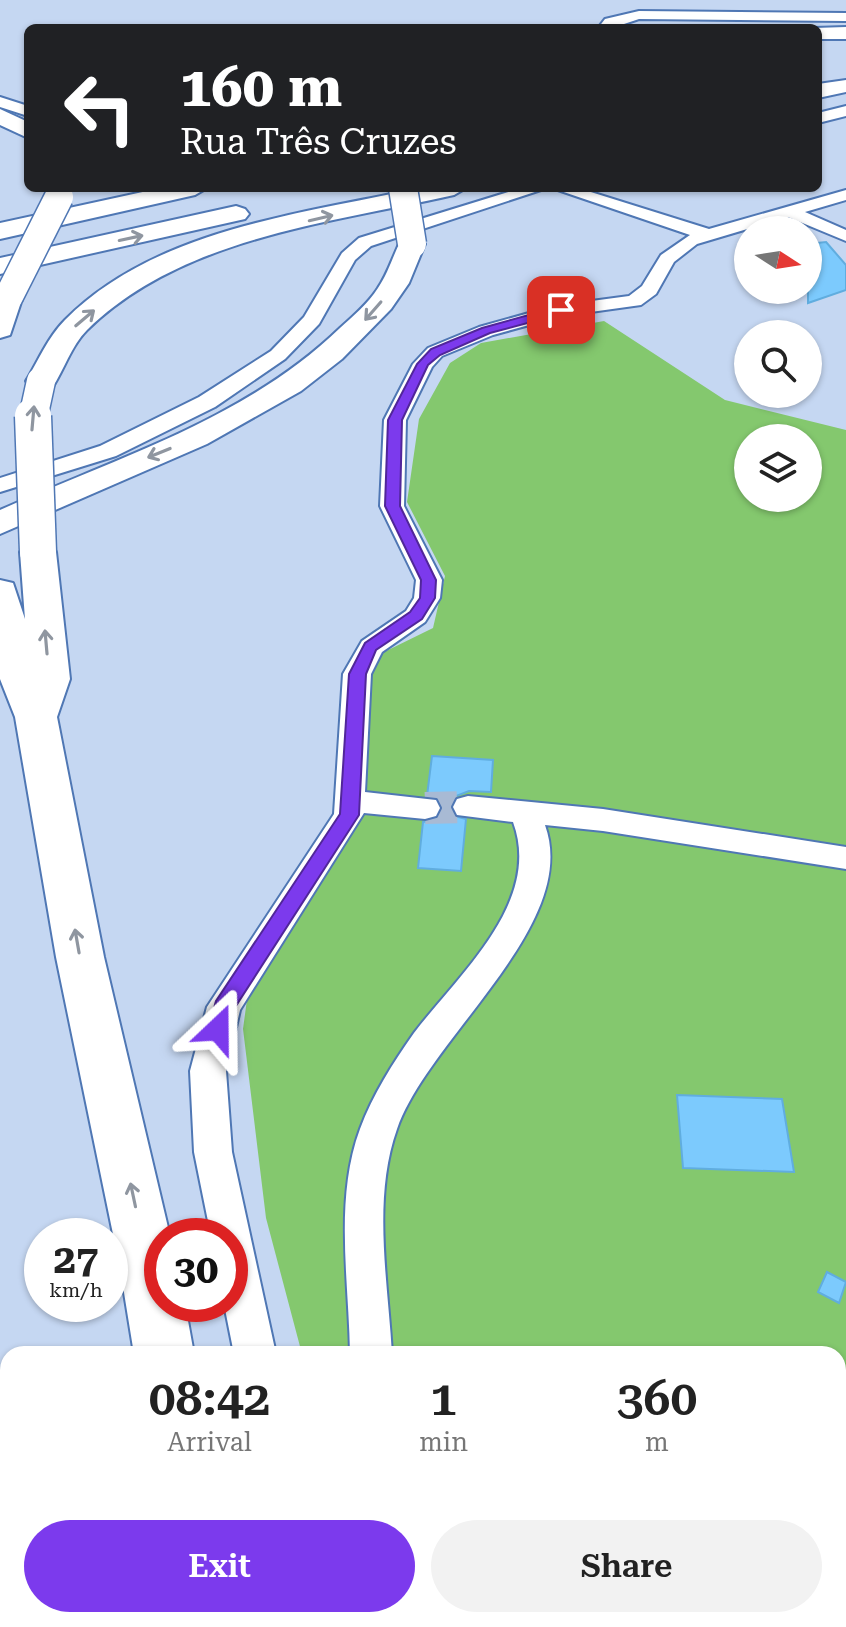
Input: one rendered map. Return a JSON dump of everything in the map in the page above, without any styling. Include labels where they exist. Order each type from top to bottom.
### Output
[{"type":"highway","points":[[822,33],[846,33]]},
{"type":"highway","points":[[822,77],[846,73]]},
{"type":"highway","points":[[822,90],[846,86]]},
{"type":"highway","points":[[0,116],[24,129]]},
{"type":"highway","points":[[0,329],[9,296],[60,192]]},
{"type":"highway","points":[[0,231],[177,192]]},
{"type":"highway","points":[[0,242],[226,192]]},
{"type":"highway","points":[[0,266],[337,192]]},
{"type":"highway","points":[[0,523],[82,484],[181,444],[278,393],[348,340],[391,291],[412,244],[404,192]]},
{"type":"highway","points":[[36,717],[50,679],[38,552],[32,423],[41,381],[75,326],[132,280],[235,239],[437,192]]},
{"type":"highway","points":[[0,591],[21,684],[36,717],[80,957],[149,1268],[163,1346]]},
{"type":"street","points":[[618,2],[639,15]]},
{"type":"street","points":[[608,24],[639,15],[846,17]]},
{"type":"street","points":[[0,102],[24,110]]},
{"type":"street","points":[[822,117],[846,111]]},
{"type":"street","points":[[0,485],[108,451],[207,402],[243,379],[278,355],[312,320],[348,257],[365,242],[526,192]]},
{"type":"street","points":[[573,192],[707,234]]},
{"type":"street","points":[[804,216],[846,195]]},
{"type":"street","points":[[253,1346],[213,1152],[208,1071],[224,1007],[349,815],[357,674],[363,657],[371,647],[416,616],[427,598],[429,580],[392,506],[395,420],[423,364],[435,352],[486,331],[561,310],[634,301],[649,290],[667,259],[707,234],[734,228]]},
{"type":"street","points":[[822,230],[846,236]]},
{"type":"street","points":[[822,241],[846,250]]},
{"type":"street","points":[[352,801],[425,808]]},
{"type":"street","points":[[468,807],[603,820],[846,858]]},
{"type":"street","points":[[371,1346],[367,1178],[377,1133],[393,1092],[507,936],[526,903],[536,869],[536,839],[524,812]]},
{"type":"green space","points":[[604,321],[725,400],[734,402],[734,408],[757,408],[822,424],[734,424],[734,512],[822,512],[822,424],[846,430],[846,1346],[300,1346],[266,1218],[243,1029],[248,992],[357,816],[366,695],[378,655],[433,628],[445,576],[407,502],[419,419],[450,363],[481,343]]},
{"type":"building","points":[[822,242],[826,242],[846,265],[846,290],[822,298]]},
{"type":"building","points":[[432,756],[493,760],[491,792],[469,791],[456,796],[450,806],[454,816],[466,819],[461,871],[418,868],[423,822],[437,819],[443,809],[439,799],[427,796]]},
{"type":"building","points":[[677,1095],[782,1099],[794,1172],[683,1168]]},
{"type":"building","points":[[827,1272],[846,1282],[839,1303],[818,1292]]},
{"type":"tunnel","points":[[425,808],[468,807]]},
{"type":"route","points":[[218,1029],[224,1007],[349,815],[357,674],[363,657],[371,647],[416,616],[427,598],[429,580],[392,506],[395,420],[423,364],[435,352],[486,331],[561,310]]}]
